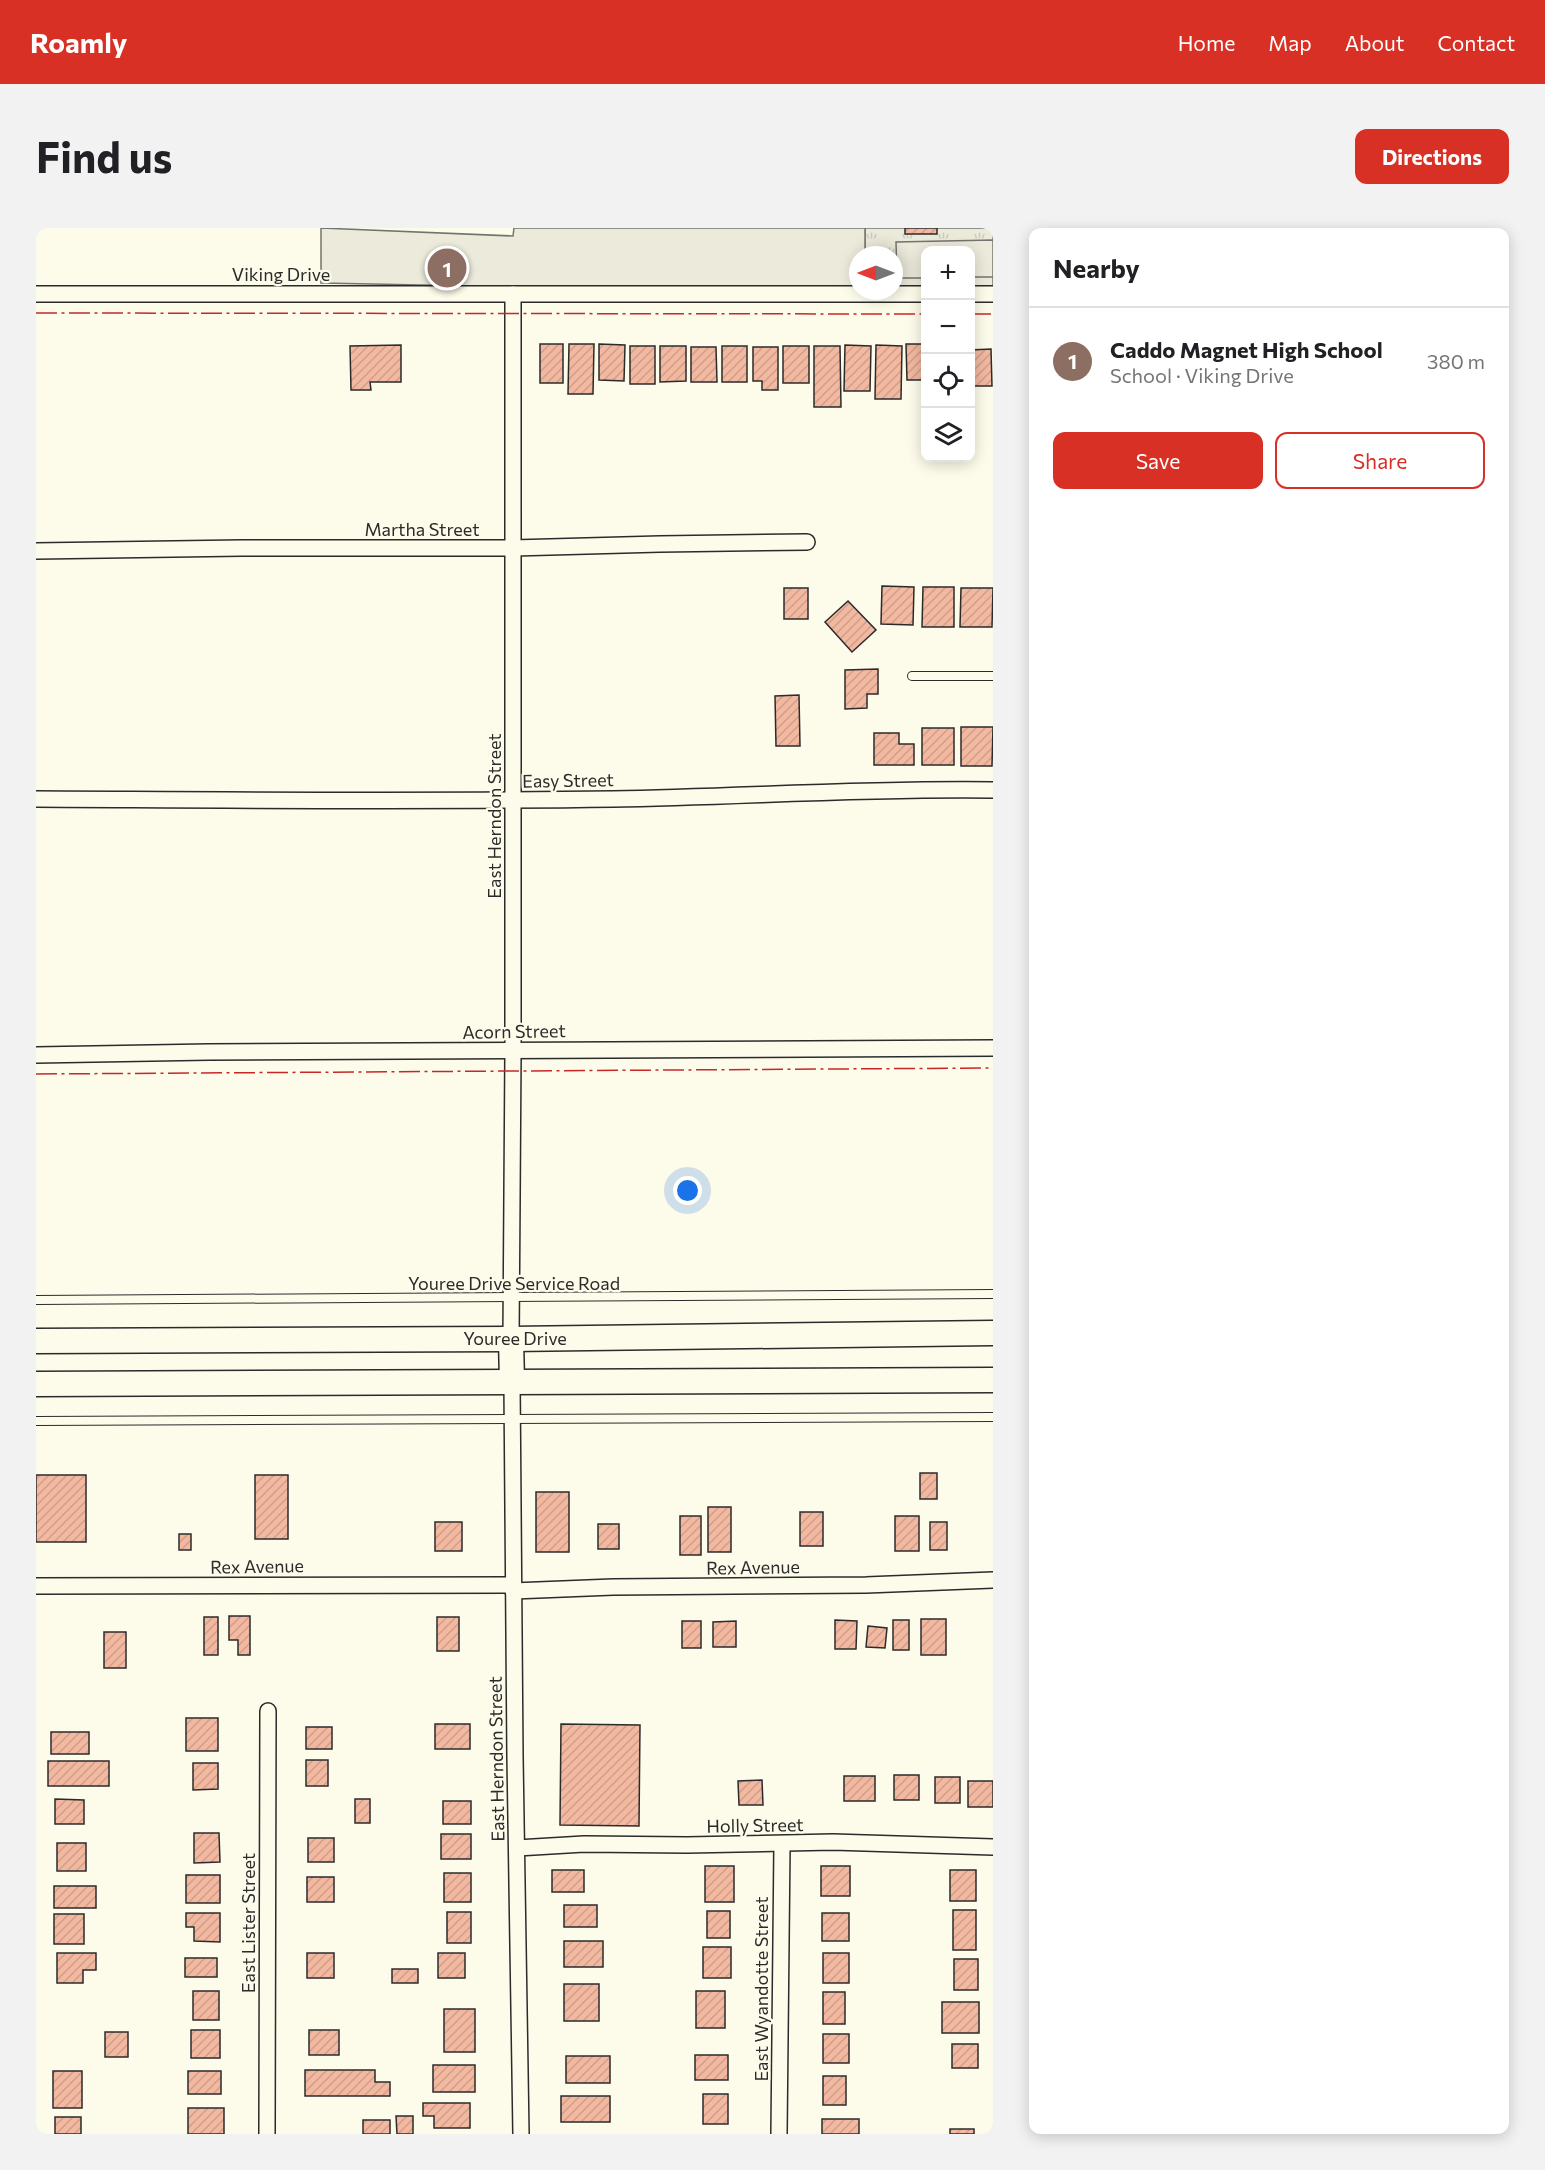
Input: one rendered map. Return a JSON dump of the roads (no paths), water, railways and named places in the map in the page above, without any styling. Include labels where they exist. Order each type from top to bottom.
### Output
[{"type":"main road","name":"Youree Drive","points":[[36,1341],[511,1339],[993,1333]]},
{"type":"main road","points":[[511,1339],[512,1383]]},
{"type":"main road","points":[[36,1384],[993,1380]]},
{"type":"street","name":"Viking Drive","points":[[36,294],[921,294]]},
{"type":"street","name":"East Herndon Street","points":[[511,1339],[513,548],[519,294]]},
{"type":"street","points":[[975,294],[993,294]]},
{"type":"street","name":"Martha Street","points":[[36,551],[513,548],[807,542]]},
{"type":"street","name":"Easy Street","points":[[36,799],[514,800],[688,798],[894,790],[993,790]]},
{"type":"street","name":"Acorn Street","points":[[36,1055],[993,1048]]},
{"type":"street","name":"East Herndon Street","points":[[512,1383],[522,2134]]},
{"type":"street","name":"Rex Avenue","points":[[36,1586],[513,1588],[866,1585],[993,1580]]},
{"type":"street","name":"East Lister Street","points":[[267,1711],[267,2134]]},
{"type":"street","name":"Holly Street","points":[[517,1848],[584,1844],[687,1845],[833,1842],[993,1847]]},
{"type":"street","name":"East Wyandotte Street","points":[[779,2134],[782,1844]]},
{"type":"lane","points":[[912,676],[993,676]]},
{"type":"lane","name":"Youree Drive Service Road","points":[[36,1300],[993,1294]]},
{"type":"lane","points":[[36,1421],[993,1417]]},
{"type":"place","name":"Caddo Magnet High School","points":[[447,268]]}]
